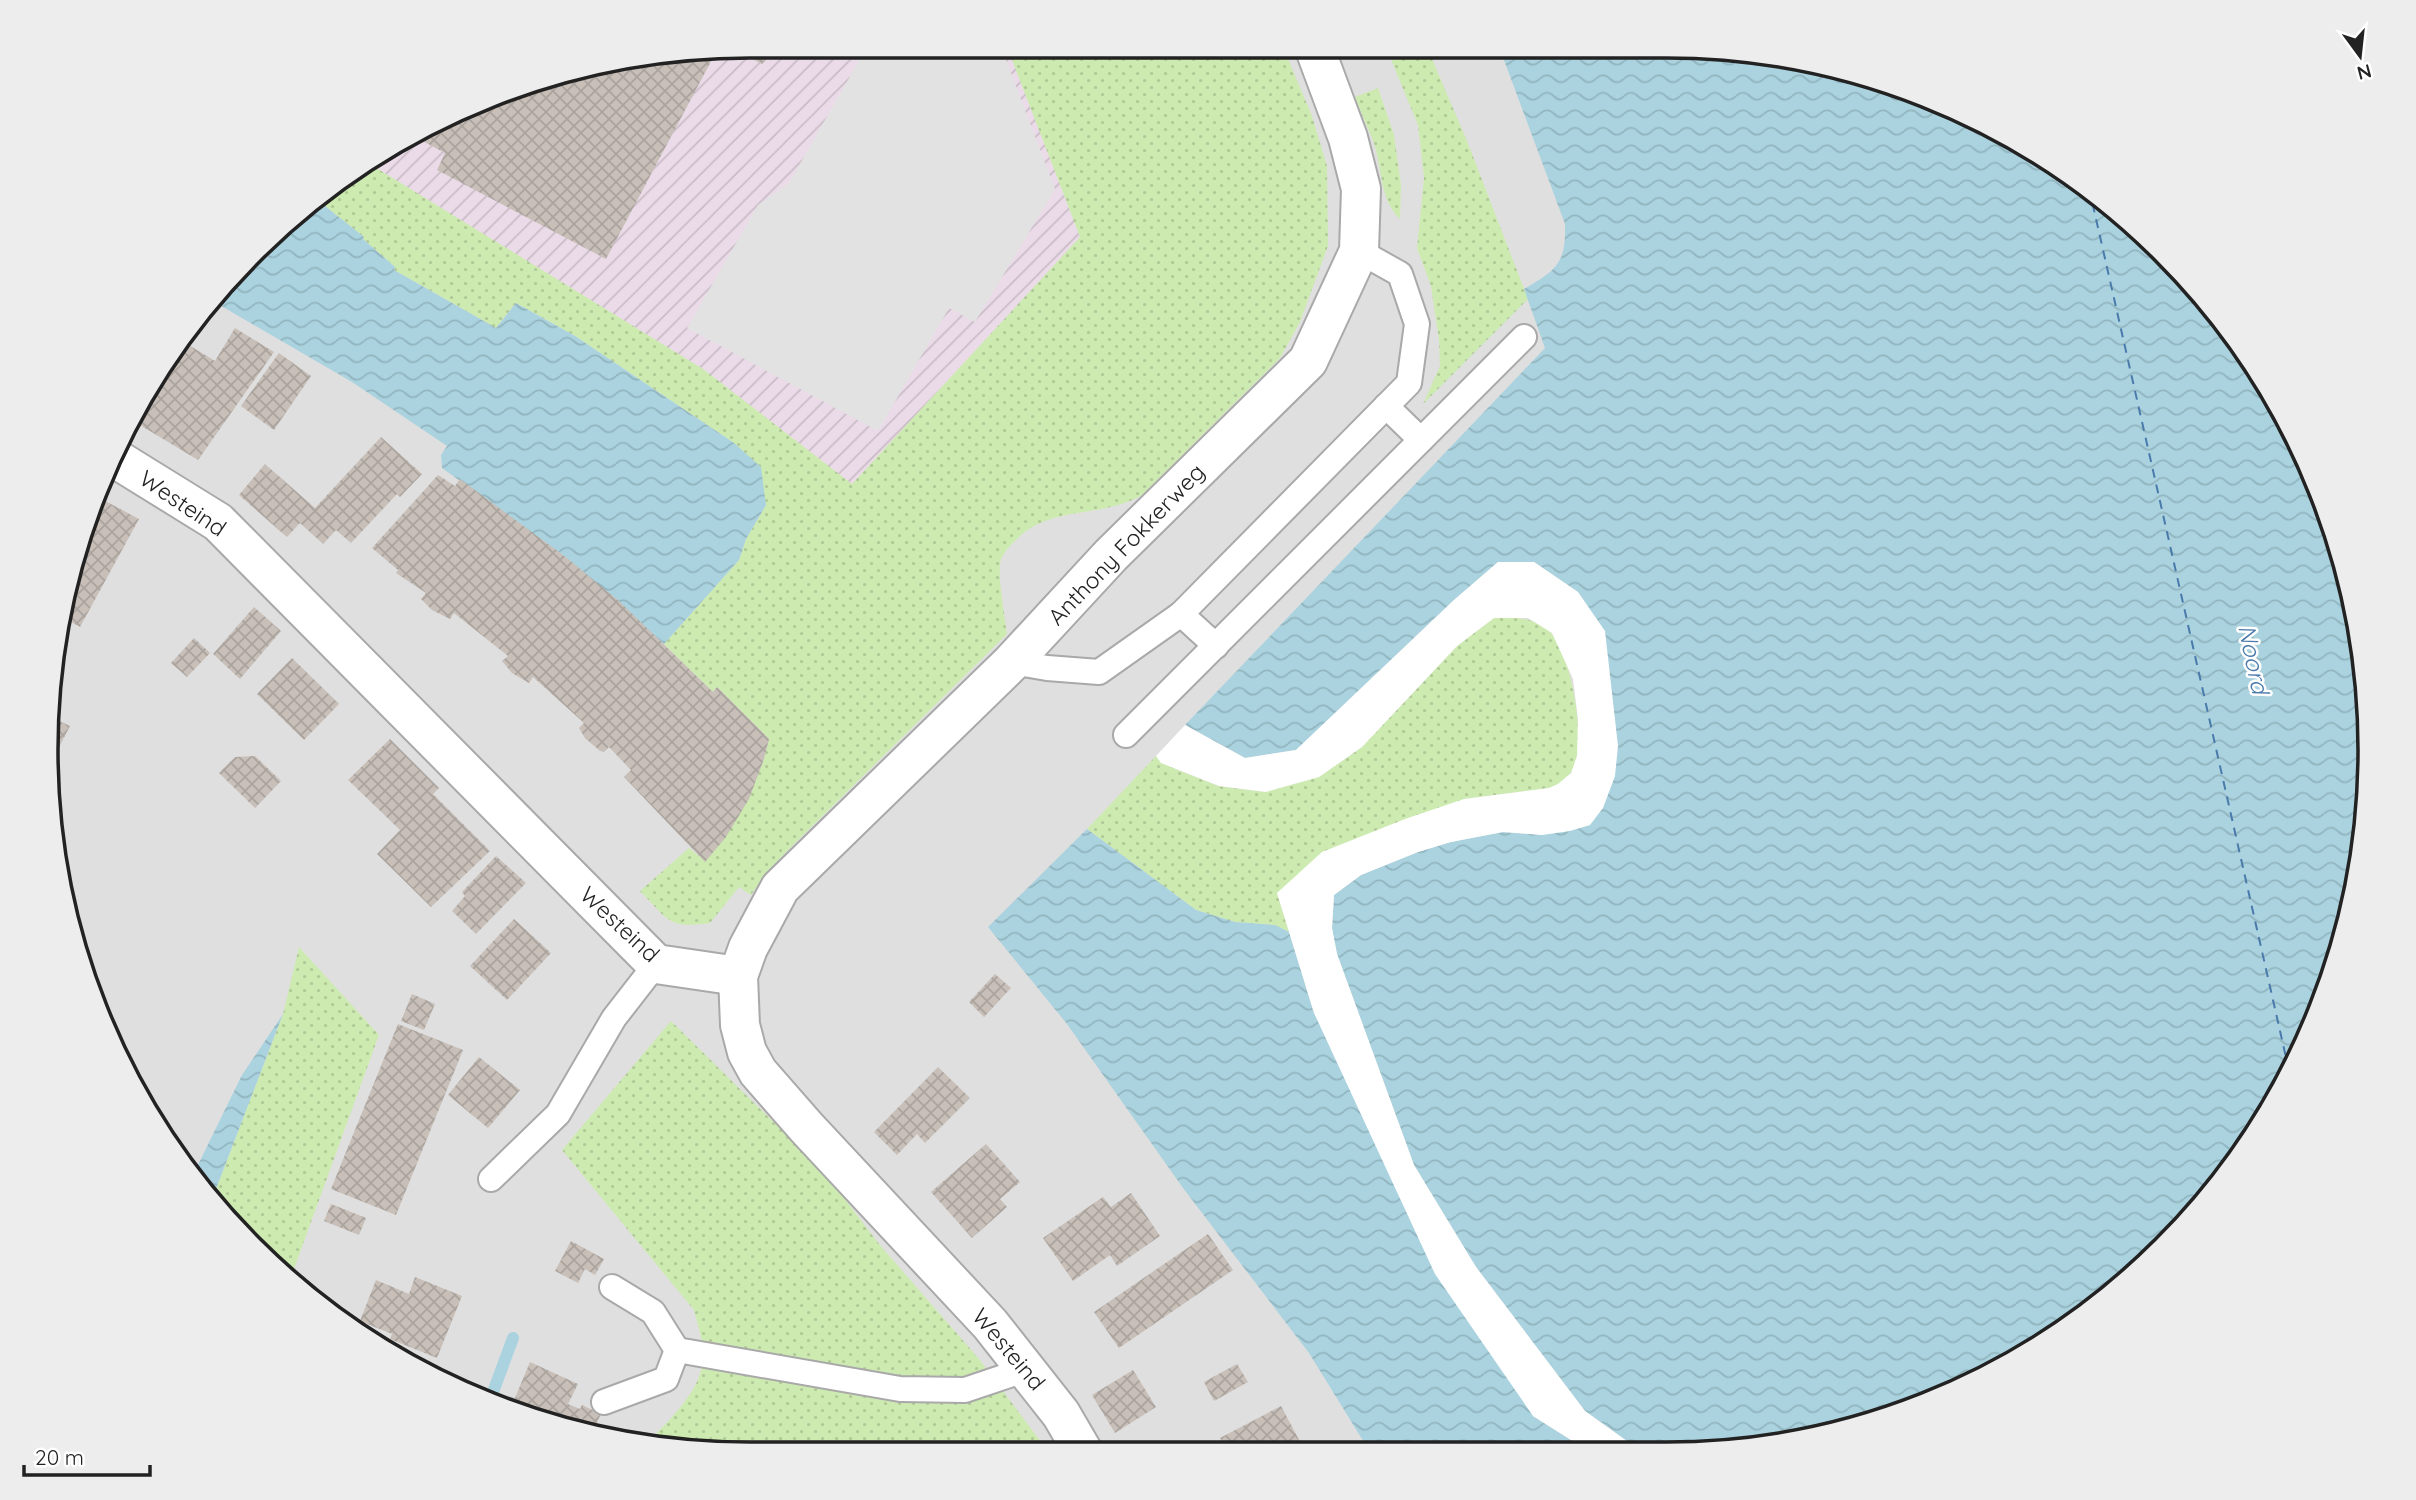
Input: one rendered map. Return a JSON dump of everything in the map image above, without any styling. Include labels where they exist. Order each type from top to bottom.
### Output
[{"type":"street","name":"Anthony Fokkerweg","points":[[738,976],[748,948],[780,888],[1012,662],[1111,555],[1308,361],[1359,251],[1361,189],[1348,138],[1319,58]]},
{"type":"street","name":"Westeind","points":[[121,462],[218,522],[656,964],[738,976],[740,1025],[747,1052],[758,1072],[990,1324],[1061,1414],[1077,1442]]},
{"type":"lane","points":[[1012,662],[1099,673],[1181,614],[1409,383],[1417,324],[1400,274],[1359,251]]},
{"type":"lane","points":[[1126,735],[1524,337]]},
{"type":"lane","points":[[1386,406],[1421,440]]},
{"type":"lane","points":[[1181,614],[1216,646]]},
{"type":"lane","points":[[491,1179],[558,1114],[614,1018],[656,964]]},
{"type":"lane","points":[[612,1287],[653,1312],[677,1350],[901,1389],[965,1390],[1027,1370]]},
{"type":"lane","points":[[604,1402],[666,1379],[677,1350]]},
{"type":"shaded area","points":[[861,58],[1005,58],[1055,189],[975,322],[949,308],[878,431],[687,328],[758,205],[789,183]]},
{"type":"shaded area","points":[[1013,58],[1080,237],[852,485],[703,369],[372,170],[404,150],[485,110],[527,94],[615,71],[705,59]]},
{"type":"shaded area","points":[[1538,58],[1643,302],[1685,1442],[750,1442],[660,1436],[571,1419],[527,1406],[444,1371],[365,1326],[329,1299],[261,1239],[201,1171],[174,1135],[129,1056],[94,973],[81,929],[71,885],[59,795],[59,705],[64,660],[71,615],[94,527],[110,485],[150,404],[174,365],[230,294],[294,230],[329,201],[365,174],[444,129],[527,94],[571,81],[615,71],[705,59]]},
{"type":"green space","points":[[1011,58],[1288,58],[1312,116],[1327,166],[1328,246],[1300,322],[1280,358],[1142,495],[1110,507],[1043,522],[1014,542],[1003,555],[1000,564],[1007,634],[786,852],[751,895],[739,887],[710,923],[685,925],[670,920],[640,891],[689,848],[705,861],[727,833],[752,789],[769,739],[717,687],[713,692],[664,644],[739,560],[746,539],[766,505],[734,443],[575,336],[516,303],[496,328],[394,270],[395,267],[362,238],[364,237],[324,205],[376,168],[703,369],[852,484],[1080,237]]},
{"type":"green space","points":[[1390,58],[1432,58],[1528,299],[1423,404],[1440,366],[1431,286],[1417,248],[1424,178],[1418,125]]},
{"type":"green space","points":[[1378,88],[1394,135],[1401,185],[1400,219],[1393,212],[1385,194],[1374,143],[1355,97]]},
{"type":"green space","points":[[1494,618],[1517,618],[1537,623],[1550,632],[1558,643],[1571,679],[1578,723],[1576,761],[1571,773],[1549,788],[1464,799],[1277,893],[1289,932],[1275,925],[1235,922],[1196,910],[1087,829],[1156,756],[1161,763],[1218,786],[1265,792],[1319,777],[1362,747],[1457,646]]},
{"type":"green space","points":[[299,947],[379,1035],[294,1270],[261,1239],[216,1189],[283,1014]]},
{"type":"green space","points":[[671,1021],[825,1173],[879,1244],[979,1359],[1041,1442],[750,1442],[705,1441],[655,1435],[690,1395],[701,1371],[703,1346],[694,1310],[562,1150]]},
{"type":"water","name":"Noord","points":[[1503,58],[1711,59],[1756,64],[1801,71],[1889,94],[1972,129],[2051,174],[2087,201],[2155,261],[2215,329],[2266,404],[2306,485],[2322,527],[2345,615],[2357,705],[2358,750],[2357,795],[2345,885],[2322,973],[2306,1015],[2266,1096],[2242,1135],[2186,1206],[2155,1239],[2122,1270],[2051,1326],[2012,1350],[1931,1390],[1889,1406],[1801,1429],[1711,1441],[1628,1442],[1585,1411],[1476,1267],[1414,1165],[1337,954],[1332,928],[1334,895],[1361,875],[1451,842],[1503,832],[1542,835],[1590,825],[1578,592],[1534,562],[1498,562],[1454,600],[1296,750],[1245,758],[1185,725],[1545,348],[1524,289],[1557,264],[1564,248],[1565,224]]},
{"type":"water","points":[[324,205],[364,237],[363,239],[395,267],[394,270],[496,328],[516,303],[575,336],[734,443],[761,467],[766,505],[746,539],[739,560],[664,644],[567,558],[442,468],[441,455],[447,446],[352,382],[220,306],[261,261]]},
{"type":"water","points":[[1087,829],[1196,910],[1235,922],[1275,925],[1289,932],[1314,1013],[1533,1416],[1574,1442],[1364,1442],[1309,1353],[1183,1188],[1067,1024],[988,927]]},
{"type":"water","points":[[283,1014],[216,1189],[197,1166],[242,1075]]},
{"type":"pier","points":[[1498,562],[1534,562],[1578,592],[1605,631],[1618,746],[1615,776],[1603,808],[1590,825],[1542,835],[1503,832],[1451,842],[1361,875],[1334,895],[1332,928],[1337,954],[1414,1165],[1476,1267],[1585,1411],[1628,1442],[1574,1442],[1533,1416],[1435,1274],[1314,1013],[1277,893],[1322,852],[1464,799],[1549,788],[1571,773],[1577,756],[1578,719],[1573,679],[1552,633],[1528,618],[1494,618],[1457,646],[1362,747],[1319,777],[1266,792],[1219,786],[1161,763],[1156,756],[1185,725],[1245,758],[1296,750],[1454,600]]},
{"type":"building","points":[[750,58],[768,58],[762,64]]},
{"type":"building","points":[[712,59],[606,259],[437,170],[445,153],[422,141],[485,110],[527,94],[615,71]]},
{"type":"building","points":[[235,328],[274,352],[198,460],[139,425],[189,345],[215,361]]},
{"type":"building","points":[[279,353],[311,376],[274,430],[241,406]]},
{"type":"building","points":[[381,437],[422,474],[400,497],[397,494],[351,543],[336,530],[323,544],[300,523],[287,537],[239,495],[265,464],[315,508]]},
{"type":"building","points":[[438,475],[455,486],[460,479],[567,558],[619,601],[713,692],[717,687],[769,739],[749,799],[726,837],[705,862],[624,777],[631,770],[609,747],[604,752],[600,751],[585,738],[579,728],[584,723],[533,677],[529,683],[512,673],[502,661],[508,656],[454,613],[450,619],[432,610],[421,599],[426,593],[396,573],[398,570],[372,548]]},
{"type":"building","points":[[104,500],[139,519],[80,627],[70,621],[71,615],[81,571]]},
{"type":"building","points":[[254,607],[281,631],[240,679],[213,654]]},
{"type":"building","points":[[194,638],[210,653],[187,677],[171,663]]},
{"type":"building","points":[[292,658],[339,704],[304,740],[257,694]]},
{"type":"building","points":[[59,721],[70,726],[58,749]]},
{"type":"building","points":[[390,739],[439,788],[433,794],[490,851],[431,907],[377,854],[400,830],[348,780]]},
{"type":"building","points":[[255,756],[281,781],[255,808],[219,773],[235,757]]},
{"type":"building","points":[[496,856],[526,883],[476,934],[452,911],[465,896],[462,892]]},
{"type":"building","points":[[514,919],[551,953],[507,1000],[470,966]]},
{"type":"building","points":[[995,974],[1011,988],[984,1017],[969,1002]]},
{"type":"building","points":[[412,994],[435,1004],[424,1030],[401,1021]]},
{"type":"building","points":[[398,1024],[463,1050],[396,1215],[331,1189]]},
{"type":"building","points":[[479,1057],[520,1090],[488,1128],[448,1095]]},
{"type":"building","points":[[938,1067],[970,1098],[925,1143],[917,1134],[897,1155],[874,1132]]},
{"type":"building","points":[[986,1144],[1020,1182],[1000,1199],[1007,1207],[972,1238],[931,1192]]},
{"type":"building","points":[[1131,1193],[1160,1236],[1117,1266],[1110,1255],[1073,1281],[1043,1238],[1103,1197],[1111,1207]]},
{"type":"building","points":[[331,1204],[366,1218],[359,1235],[324,1221]]},
{"type":"building","points":[[1208,1234],[1233,1270],[1119,1348],[1094,1312]]},
{"type":"building","points":[[571,1241],[604,1259],[595,1275],[585,1269],[578,1283],[555,1271]]},
{"type":"building","points":[[415,1277],[462,1296],[437,1358],[390,1339],[392,1334],[360,1321],[376,1280],[409,1294]]},
{"type":"building","points":[[530,1362],[578,1384],[568,1404],[580,1409],[582,1405],[601,1414],[596,1425],[508,1399],[509,1396],[515,1398]]},
{"type":"building","points":[[1237,1364],[1248,1382],[1214,1401],[1204,1382]]},
{"type":"building","points":[[1133,1370],[1156,1407],[1115,1433],[1092,1395]]},
{"type":"building","points":[[1281,1406],[1300,1442],[1222,1442],[1220,1438]]},
{"type":"waterway","points":[[493,1393],[513,1338]]},
{"type":"ferry route","points":[[2093,206],[2286,1058]]}]
